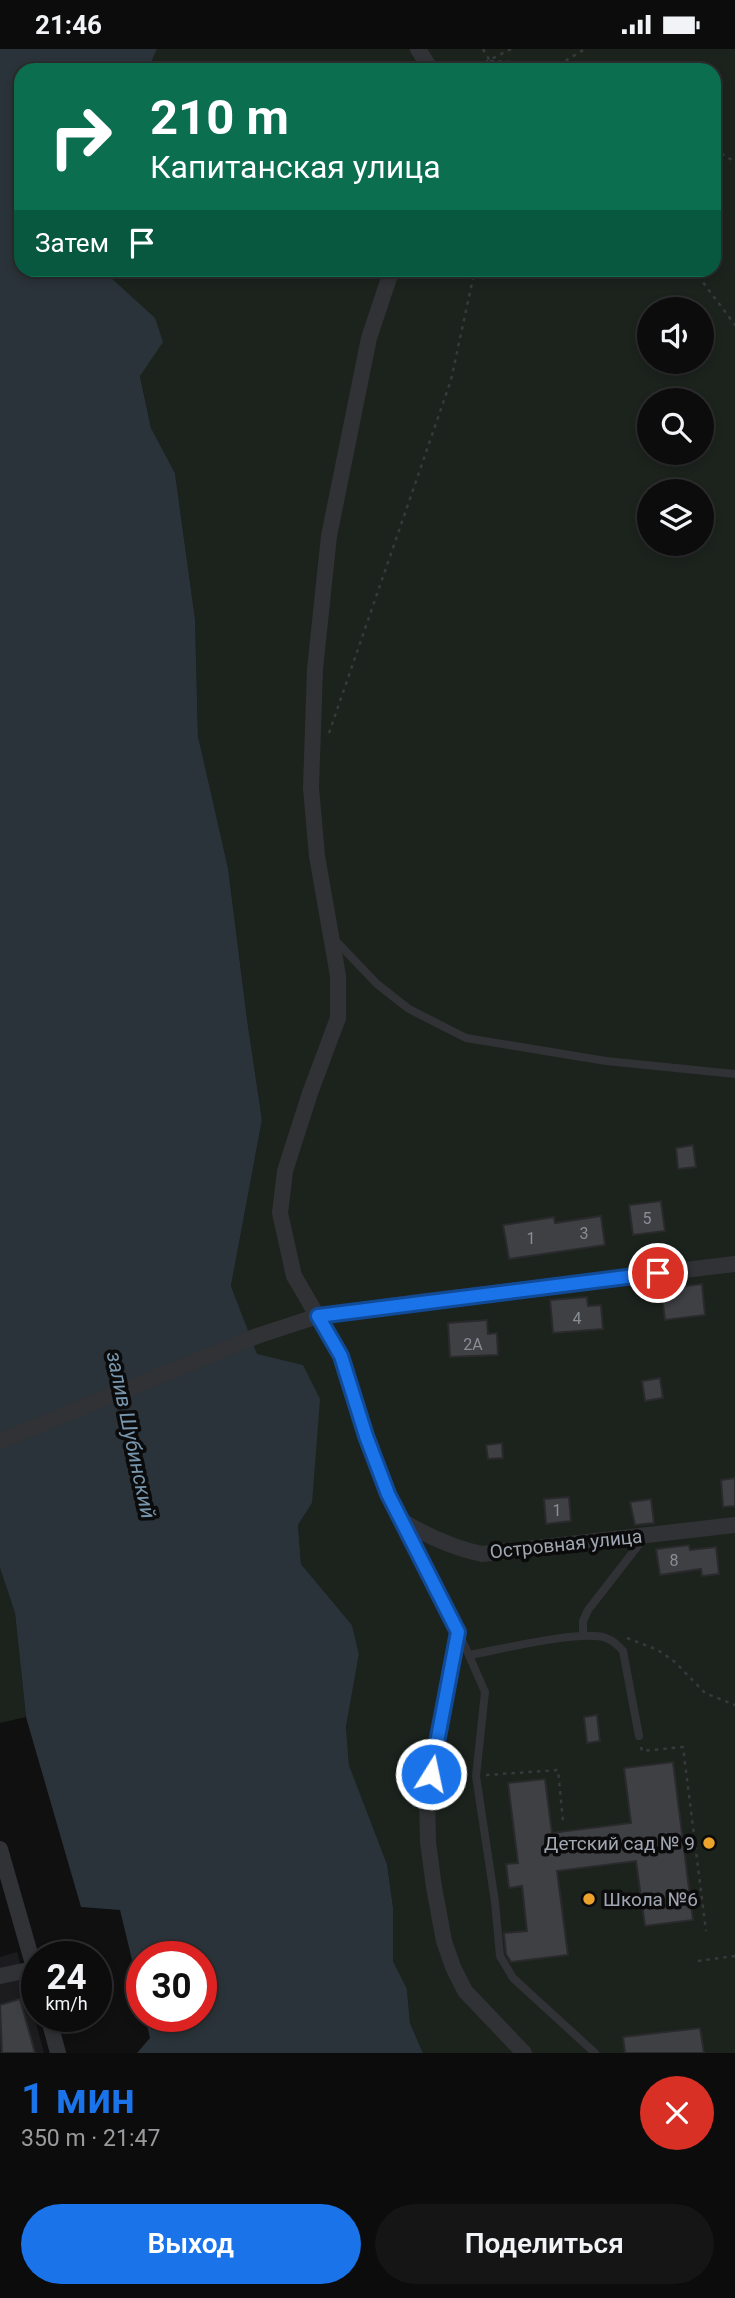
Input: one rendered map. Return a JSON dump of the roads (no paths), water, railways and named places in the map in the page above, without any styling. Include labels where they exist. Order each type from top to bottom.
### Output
[{"type":"street","points":[[389,277],[369,338],[329,536],[315,669],[311,788],[317,856],[338,976],[338,1018],[285,1171],[280,1213],[294,1276],[341,1356],[366,1436],[388,1494],[458,1632],[427,1797],[428,1842],[434,1887],[444,1941],[465,1991],[524,2053]]},
{"type":"street","points":[[0,1441],[257,1336],[318,1316],[735,1264]]},
{"type":"street","name":"Островная улица","points":[[404,1522],[431,1538],[482,1554],[735,1525]]},
{"type":"street","points":[[0,1849],[26,1941]]},
{"type":"street","points":[[0,1976],[21,1975]]},
{"type":"street","points":[[52,2032],[58,2053]]},
{"type":"lane","points":[[332,938],[377,983],[409,1009],[467,1038],[606,1061],[735,1074]]},
{"type":"lane","points":[[583,1635],[583,1621],[588,1610],[646,1535]]},
{"type":"lane","points":[[458,1632],[485,1692],[476,1776],[495,1902],[499,1956],[513,1978],[595,2053]]},
{"type":"lane","points":[[469,1655],[583,1635],[606,1638],[624,1651],[639,1736]]},
{"type":"water","name":"залив Шубинский","points":[[0,49],[157,49],[151,63],[14,63],[14,277],[110,277],[155,318],[163,342],[140,376],[151,428],[175,473],[195,619],[198,736],[228,868],[262,1120],[231,1286],[257,1354],[303,1365],[320,1399],[312,1503],[298,1525],[301,1564],[352,1625],[359,1654],[346,1727],[349,1765],[387,1864],[393,1907],[393,1961],[407,1989],[410,2023],[423,2053],[137,2053],[150,2038],[149,2032],[217,2032],[217,1941],[127,1941],[120,1910],[81,1907],[26,1717],[15,1613],[0,1568]]},
{"type":"place","name":"Детский сад № 9","points":[[709,1843]]},
{"type":"place","name":"Школа №6","points":[[589,1899]]}]
